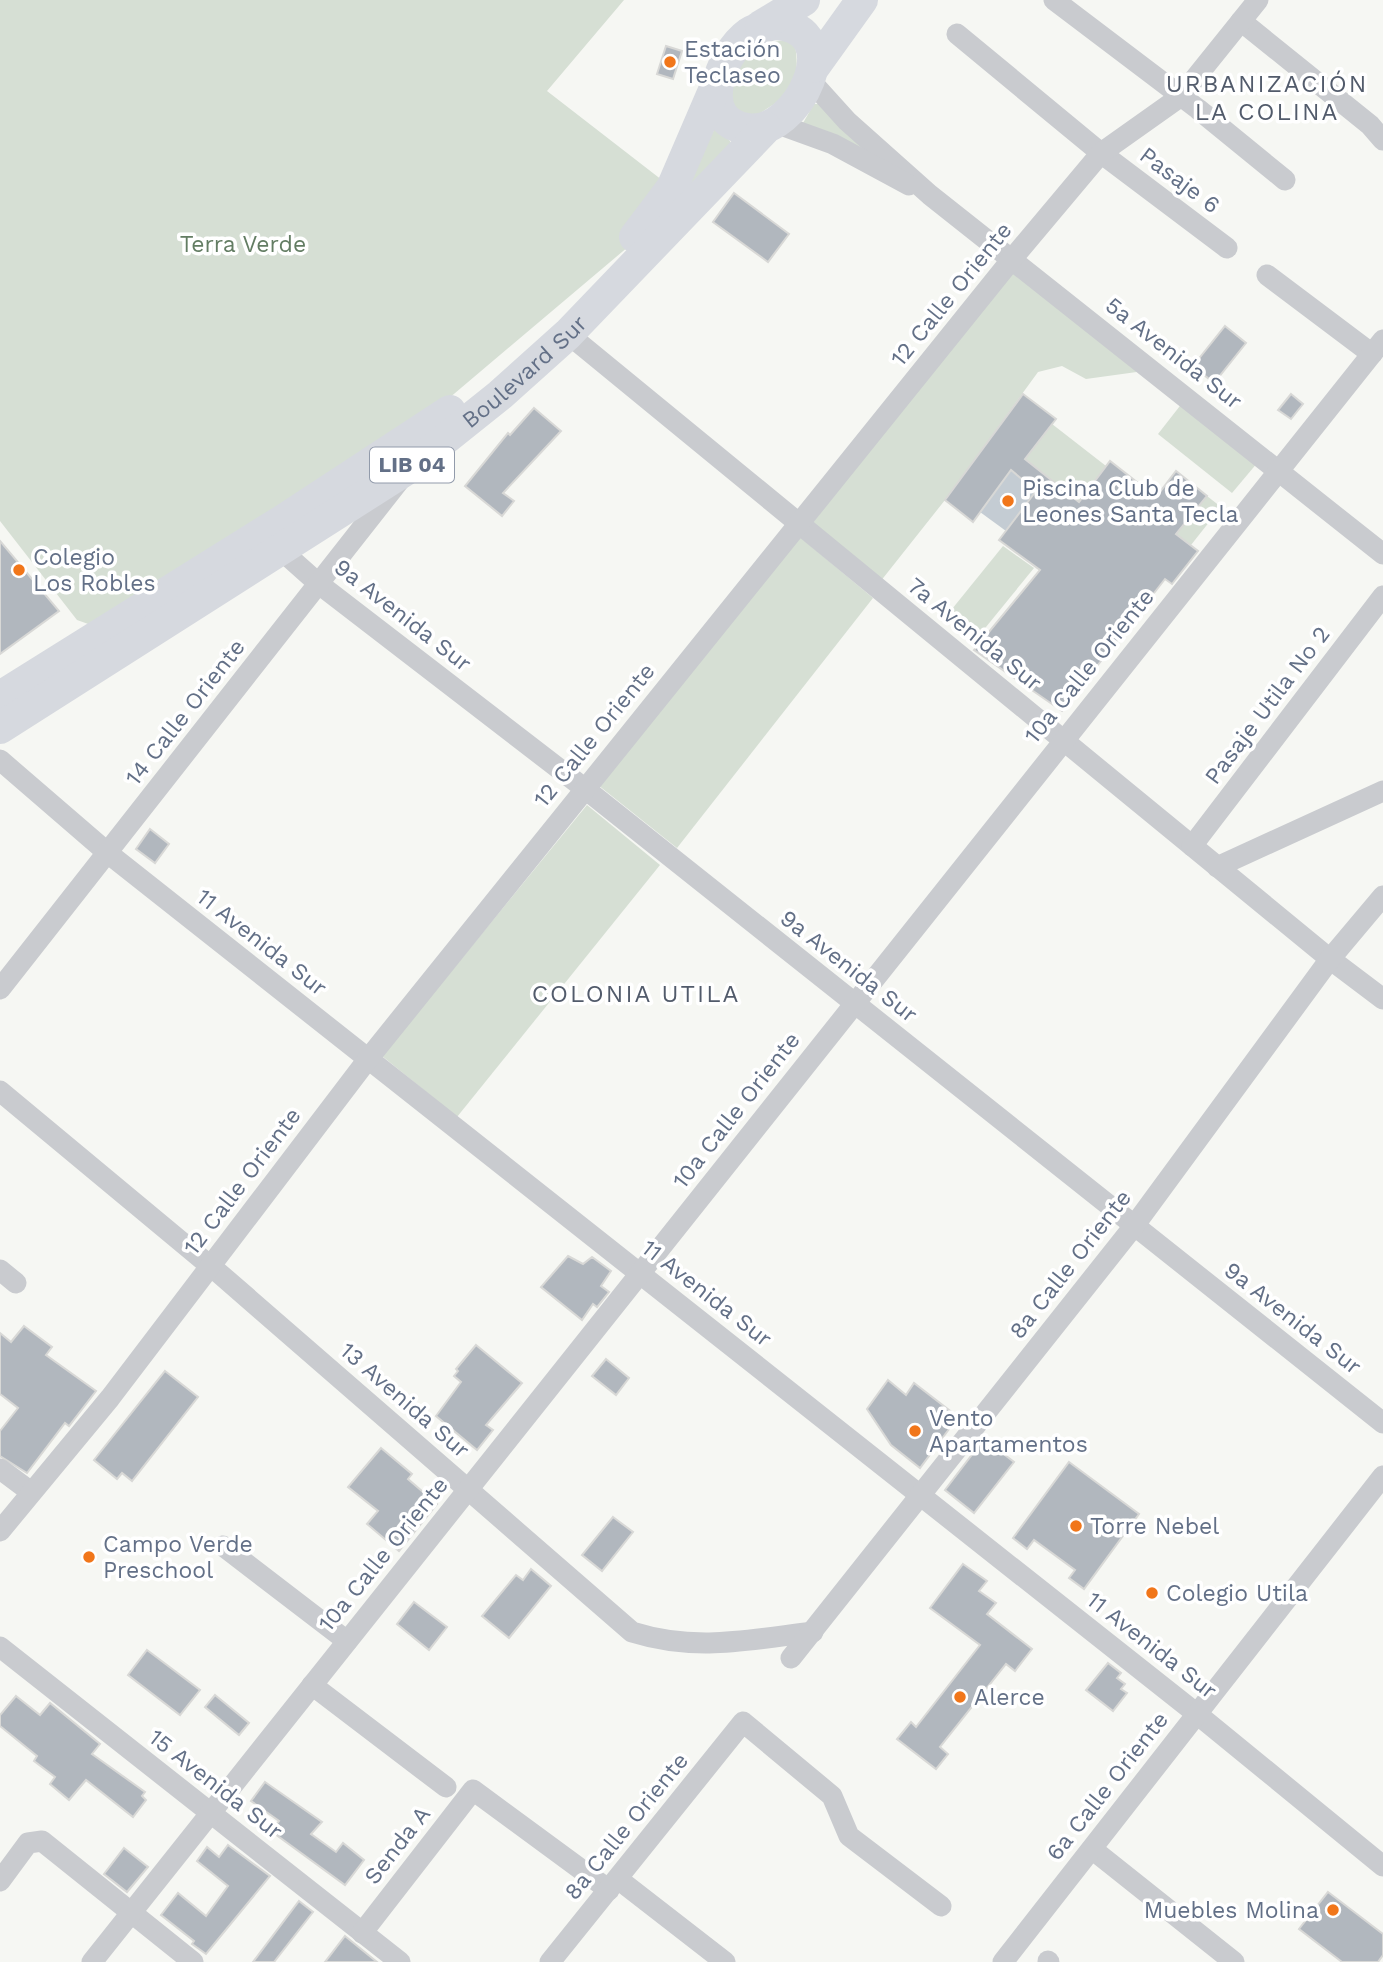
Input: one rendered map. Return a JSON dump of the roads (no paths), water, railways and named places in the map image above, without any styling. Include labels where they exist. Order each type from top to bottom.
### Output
[{"type":"highway","name":"LIB 04","points":[[715,88],[728,56],[747,34],[804,0]]},
{"type":"highway","name":"LIB 04","points":[[770,125],[800,97],[811,73],[862,0]]},
{"type":"highway","points":[[756,29],[774,24],[787,25],[807,37],[814,53],[811,73]]},
{"type":"highway","points":[[715,88],[716,99],[725,118],[744,129],[770,125]]},
{"type":"highway","name":"Boulevard Sur","points":[[0,697],[294,514],[442,417],[469,396],[550,324],[647,224],[672,188],[715,88]]},
{"type":"highway","name":"Boulevard Sur","points":[[0,728],[282,551],[410,467],[500,395],[568,334],[770,125]]},
{"type":"street","points":[[1054,0],[1285,180]]},
{"type":"street","points":[[1249,7],[1376,132]]},
{"type":"street","name":"12 Calle Oriente","points":[[0,1531],[110,1398],[368,1059],[1012,259],[1101,153],[1180,97],[1249,7]]},
{"type":"street","name":"Pasaje 6","points":[[957,34],[1101,153],[1227,248]]},
{"type":"street","name":"5a Avenida Sur","points":[[811,73],[848,121],[930,195],[1153,369],[1383,554]]},
{"type":"street","name":"5a Avenida Sur","points":[[770,125],[833,144],[930,195]]},
{"type":"street","points":[[1267,275],[1379,346]]},
{"type":"street","name":"7a Avenida Sur","points":[[568,334],[1330,960],[1383,999]]},
{"type":"street","name":"10a Calle Oriente","points":[[92,1962],[1379,346]]},
{"type":"street","name":"14 Calle Oriente","points":[[0,989],[410,467]]},
{"type":"street","name":"9a Avenida Sur","points":[[282,551],[318,584],[584,788],[1383,1423]]},
{"type":"street","name":"Pasaje Utila No 2","points":[[1192,846],[1383,596]]},
{"type":"street","name":"11 Avenida Sur","points":[[0,760],[108,853],[1197,1714],[1383,1866]]},
{"type":"street","points":[[1217,867],[1383,791]]},
{"type":"street","name":"8a Calle Oriente","points":[[791,1658],[1134,1226],[1330,960],[1383,896]]},
{"type":"street","name":"13 Avenida Sur","points":[[0,1091],[210,1267],[632,1632],[666,1643],[716,1644],[813,1632]]},
{"type":"street","points":[[0,1469],[31,1493]]},
{"type":"street","name":"6a Calle Oriente","points":[[1003,1962],[1383,1476]]},
{"type":"street","points":[[223,1546],[347,1641]]},
{"type":"street","name":"15 Avenida Sur","points":[[0,1647],[400,1962]]},
{"type":"street","points":[[312,1685],[446,1787]]},
{"type":"street","name":"8a Calle Oriente","points":[[550,1962],[743,1722],[832,1796],[849,1836],[942,1906]]},
{"type":"street","name":"Senda A","points":[[362,1933],[473,1790],[614,1884]]},
{"type":"street","points":[[0,1881],[28,1843],[42,1840],[193,1962]]},
{"type":"street","points":[[1091,1849],[1234,1962]]},
{"type":"street","points":[[614,1884],[725,1962]]},
{"type":"place","name":"Estación Teclaseo","points":[[670,62]]},
{"type":"place","name":"Piscina Club de Leones Santa Tecla","points":[[1008,501]]},
{"type":"place","name":"Colegio Los Robles","points":[[19,570]]},
{"type":"place","name":"Vento Apartamentos","points":[[915,1431]]},
{"type":"place","name":"Torre Nebel","points":[[1076,1526]]},
{"type":"place","name":"Campo Verde Preschool","points":[[89,1557]]},
{"type":"place","name":"Colegio Utila","points":[[1152,1593]]},
{"type":"place","name":"Alerce","points":[[960,1697]]},
{"type":"place","name":"Muebles Molina","points":[[1333,1910]]},
{"type":"district","name":"URBANIZACIÓN LA COLINA","points":[[1267,98]]},
{"type":"district","name":"COLONIA UTILA","points":[[636,994]]},
{"type":"park label","name":"Terra Verde","points":[[243,244]]}]
